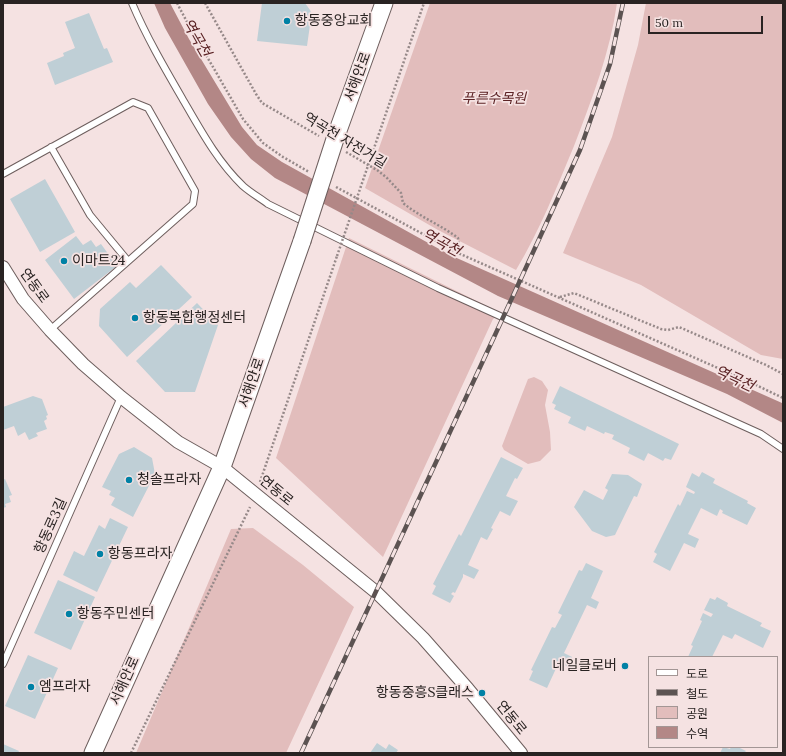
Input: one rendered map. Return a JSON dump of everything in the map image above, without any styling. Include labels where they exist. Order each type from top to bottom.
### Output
[{"type":"main road","name":"서해안로","points":[[93,753],[222,467],[302,241],[334,142],[384,3]]},
{"type":"street","name":"연동로","points":[[3,267],[23,299],[50,330],[83,364],[121,398],[178,442],[222,467],[376,592],[423,638],[468,689],[520,753]]},
{"type":"lane","points":[[132,3],[152,46],[208,142],[233,175],[244,187],[255,195],[275,207],[438,288],[761,434],[783,449]]},
{"type":"lane","points":[[3,174],[132,102],[148,108],[195,191],[193,204],[50,330]]},
{"type":"lane","points":[[51,147],[90,215],[128,261]]},
{"type":"lane","name":"항동로3길","points":[[3,664],[121,398]]},
{"type":"path","points":[[177,3],[243,119],[263,143],[309,172]]},
{"type":"path","name":"역곡천 자전거길","points":[[205,3],[262,103],[334,142],[377,170],[401,194],[403,203],[411,210],[449,231],[458,238],[458,253]]},
{"type":"path","points":[[131,753],[256,494],[424,3]]},
{"type":"path","points":[[336,187],[458,253],[560,297],[783,398]]},
{"type":"path","points":[[560,297],[574,293],[660,329],[668,330],[679,327],[766,365],[783,374]]},
{"type":"green space","name":"푸른수목원","points":[[430,3],[617,3],[605,58],[581,128],[533,240],[516,270],[438,230],[365,188]]},
{"type":"green space","points":[[646,3],[783,3],[783,359],[761,355],[641,285],[563,253],[612,137],[638,45]]},
{"type":"green space","points":[[349,238],[501,313],[493,319],[383,557],[276,458]]},
{"type":"green space","points":[[534,377],[542,381],[548,390],[545,405],[550,432],[551,450],[540,461],[528,464],[504,450],[502,446],[528,379]]},
{"type":"green space","points":[[253,528],[303,565],[354,607],[286,753],[136,753],[231,529]]},
{"type":"water","points":[[154,3],[170,3],[189,39],[242,127],[257,145],[282,162],[450,255],[782,403],[783,423],[727,394],[498,296],[275,178],[251,159],[231,137],[208,104],[165,28]]},
{"type":"building","name":"항동중앙교회","points":[[262,3],[305,3],[310,10],[316,25],[310,25],[307,46],[257,41]]},
{"type":"building","points":[[89,13],[104,49],[107,48],[113,62],[55,85],[47,63],[64,56],[63,53],[75,48],[65,22]]},
{"type":"building","points":[[45,179],[75,232],[40,252],[10,199]]},
{"type":"building","points":[[76,236],[83,245],[91,240],[96,247],[101,244],[117,266],[74,299],[45,260]]},
{"type":"building","name":"항동복합행정센터","points":[[161,265],[192,297],[127,357],[99,326],[100,309],[130,282],[136,288]]},
{"type":"building","points":[[197,303],[218,325],[195,392],[165,392],[136,361]]},
{"type":"building","points":[[560,386],[679,444],[671,460],[665,458],[663,461],[648,453],[644,461],[628,453],[630,448],[612,439],[614,435],[605,432],[604,434],[587,426],[585,431],[568,423],[571,417],[554,409],[556,405],[552,403]]},
{"type":"building","points":[[33,396],[42,399],[48,415],[46,416],[47,419],[44,421],[47,429],[36,433],[38,436],[29,440],[25,432],[18,436],[14,426],[3,430],[3,407]]},
{"type":"building","name":"청솔프라자","points":[[134,447],[152,458],[155,474],[133,517],[111,505],[115,498],[109,495],[111,491],[102,487],[119,454]]},
{"type":"building","points":[[501,457],[523,468],[517,479],[515,478],[506,496],[518,501],[510,516],[500,511],[491,528],[493,529],[487,540],[481,537],[468,565],[479,570],[474,579],[463,574],[455,593],[453,592],[451,594],[454,596],[450,603],[432,594],[436,586],[433,584],[459,534],[461,536]]},
{"type":"building","points":[[702,472],[715,479],[713,483],[748,501],[747,503],[756,508],[747,525],[722,513],[723,511],[720,509],[717,516],[701,508],[688,534],[699,539],[695,548],[684,543],[670,571],[653,562],[657,554],[654,552],[678,504],[680,506],[687,491],[694,494],[695,492],[686,487],[692,473],[699,477]]},
{"type":"building","points":[[612,474],[628,475],[642,484],[637,497],[634,496],[615,535],[606,537],[592,531],[574,507],[584,490],[603,500],[608,490],[605,488]]},
{"type":"building","points":[[5,479],[12,495],[9,496],[11,502],[5,504],[6,507],[3,508],[3,480]]},
{"type":"building","name":"항동프라자","points":[[110,518],[128,527],[97,592],[63,575],[74,551],[84,556],[99,525],[105,529]]},
{"type":"building","points":[[586,563],[603,571],[591,598],[599,602],[596,609],[587,605],[564,653],[572,657],[568,667],[559,662],[547,688],[529,680],[533,671],[531,670],[552,627],[555,628],[562,615],[558,613],[579,570],[582,571]]},
{"type":"building","points":[[58,580],[95,597],[71,650],[34,633]]},
{"type":"building","points":[[717,597],[728,603],[727,606],[762,623],[760,626],[771,631],[763,648],[735,634],[732,639],[723,635],[712,656],[688,656],[693,646],[691,645],[702,621],[700,620],[703,613],[711,617],[713,614],[704,610],[710,598],[715,600]]},
{"type":"building","name":"엠프라자","points":[[28,655],[58,668],[35,719],[5,706]]},
{"type":"building","points":[[377,743],[386,749],[389,744],[398,750],[396,753],[370,753]]},
{"type":"building","points":[[3,744],[19,751],[18,753],[3,753]]},
{"type":"building","points":[[722,748],[740,748],[746,751],[744,753],[720,753]]},
{"type":"railway","points":[[301,753],[580,150],[610,64],[623,3]]},
{"type":"place","name":"항동중앙교회","points":[[287,21]]},
{"type":"place","name":"이마트24","points":[[64,261]]},
{"type":"place","name":"항동복합행정센터","points":[[135,318]]},
{"type":"place","name":"청솔프라자","points":[[129,480]]},
{"type":"place","name":"항동프라자","points":[[100,554]]},
{"type":"place","name":"항동주민센터","points":[[69,614]]},
{"type":"place","name":"네일클로버","points":[[625,666]]},
{"type":"place","name":"엠프라자","points":[[31,687]]},
{"type":"place","name":"항동중흥S클래스","points":[[482,693]]},
{"type":"water label","name":"역곡천","points":[[196,38]]},
{"type":"water label","name":"역곡천","points":[[441,243]]},
{"type":"water label","name":"역곡천","points":[[734,379]]}]
